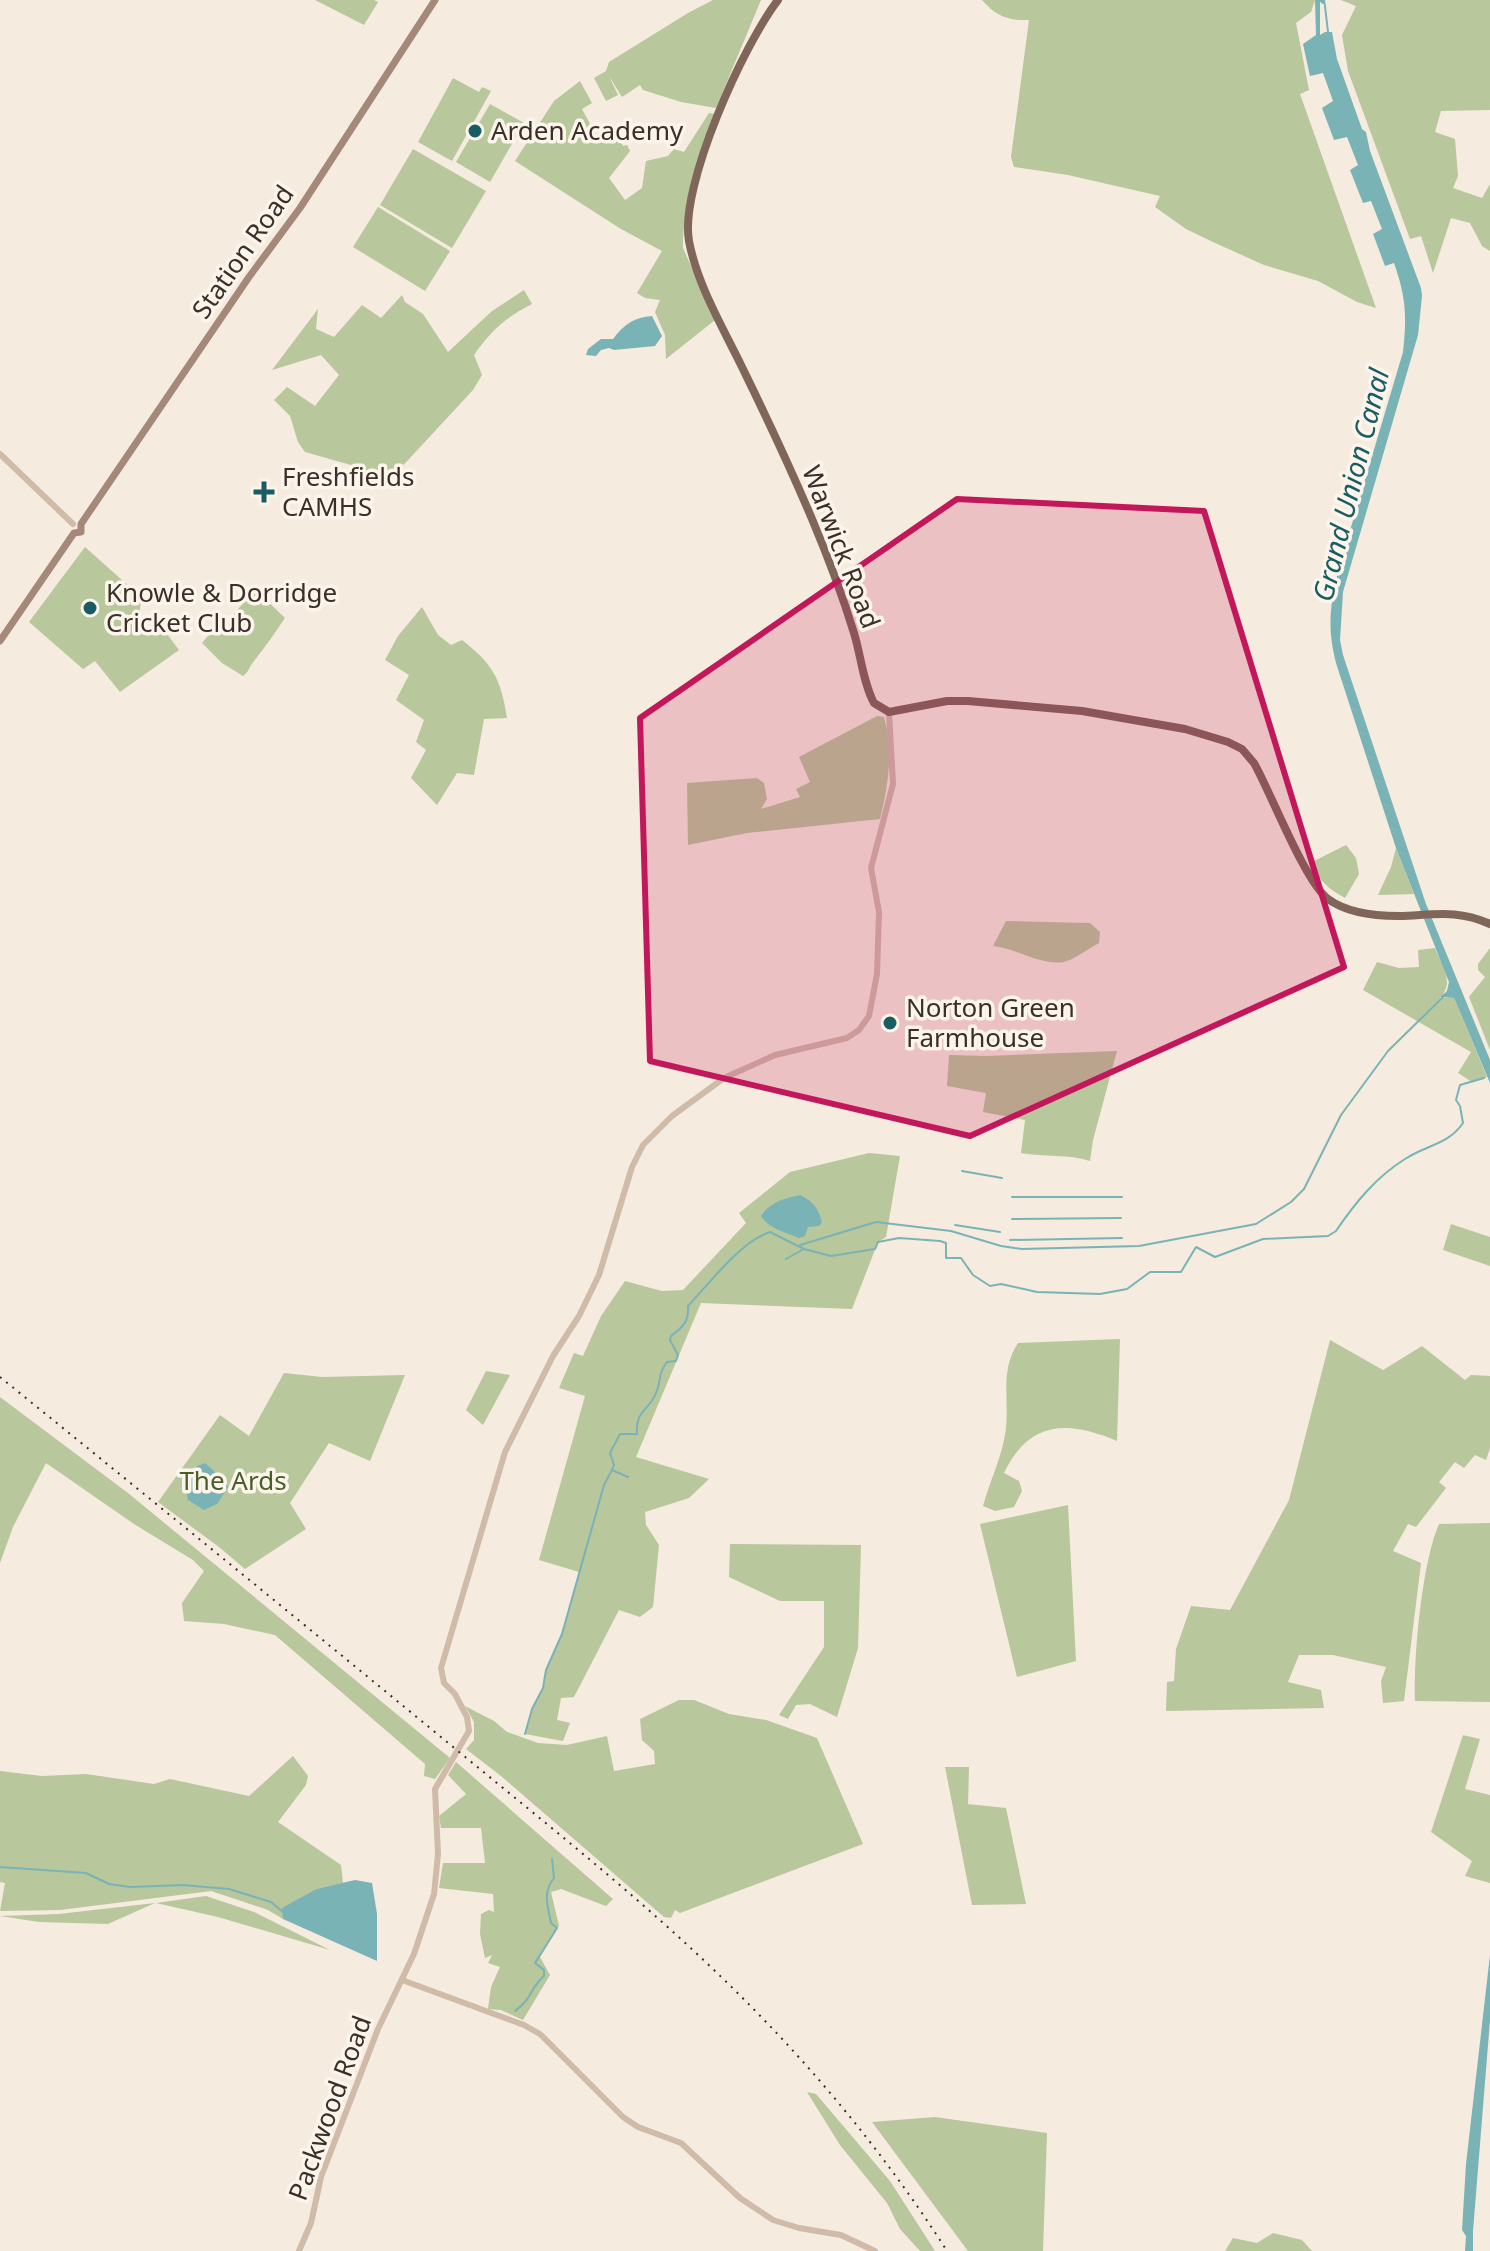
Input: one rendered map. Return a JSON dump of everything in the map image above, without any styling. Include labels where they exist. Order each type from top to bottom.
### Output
[{"type":"main road","name":"Station Road","points":[[0,641],[266,251],[300,208],[435,0]]},
{"type":"main road","name":"Warwick Road","points":[[778,0],[769,5],[737,71],[702,163],[687,224],[698,270],[719,320],[775,435],[839,583],[870,695],[879,708],[889,712]]},
{"type":"main road","points":[[889,712],[947,701],[1005,702],[1082,711],[1185,729],[1228,742],[1242,749],[1254,763],[1310,875],[1326,898],[1366,913],[1461,913],[1490,924]]},
{"type":"street","points":[[0,454],[76,527]]},
{"type":"street","name":"Packwood Road","points":[[299,2251],[311,2223],[321,2177],[378,2029],[414,1954],[434,1894],[438,1854],[434,1801],[436,1785],[469,1731],[467,1717],[455,1694],[444,1683],[441,1668],[505,1452],[553,1356],[579,1316],[599,1275],[632,1167],[643,1145],[672,1116],[724,1078],[775,1055],[841,1040],[859,1030],[869,1016],[877,974],[879,912],[870,874],[893,784],[889,712]]},
{"type":"street","points":[[402,1980],[524,2025],[540,2034],[623,2117],[638,2127],[681,2143],[740,2198],[773,2220],[841,2235],[875,2251]]},
{"type":"highlighted area","points":[[957,499],[1204,511],[1344,967],[970,1136],[650,1061],[640,718]]},
{"type":"green space","points":[[315,0],[374,0],[378,2],[364,25]]},
{"type":"green space","points":[[713,0],[761,0],[716,108],[681,102],[643,90],[640,85],[622,97],[609,76],[618,95],[606,101],[594,78],[606,71],[609,62]]},
{"type":"green space","points":[[982,0],[1315,0],[1311,12],[1296,23],[1309,90],[1300,94],[1376,308],[1357,302],[1318,281],[1264,265],[1186,229],[1155,207],[1160,196],[1068,175],[1014,167],[1011,157],[1029,20],[1003,16]]},
{"type":"green space","points":[[1341,0],[1490,0],[1490,110],[1441,111],[1435,132],[1455,139],[1458,176],[1453,188],[1482,198],[1490,184],[1490,251],[1482,246],[1470,223],[1451,218],[1433,273],[1421,236],[1410,239],[1348,71],[1342,35],[1356,6]]},
{"type":"green space","points":[[453,78],[479,92],[482,87],[491,91],[452,161],[418,142]]},
{"type":"green space","points":[[580,81],[592,103],[582,109],[597,137],[607,133],[613,138],[618,136],[630,151],[609,178],[625,200],[642,188],[646,161],[668,156],[674,149],[684,152],[709,113],[716,114],[690,197],[683,248],[715,320],[666,359],[665,335],[655,312],[660,300],[645,298],[637,293],[662,251],[621,229],[515,161],[554,101]]},
{"type":"green space","points":[[490,104],[524,123],[490,182],[456,162]]},
{"type":"green space","points":[[413,149],[486,191],[452,248],[380,205]]},
{"type":"green space","points":[[378,207],[450,251],[425,291],[353,247]]},
{"type":"green space","points":[[524,290],[532,304],[500,325],[474,355],[482,375],[473,390],[383,487],[365,469],[305,452],[298,442],[290,416],[274,400],[287,387],[315,406],[339,375],[321,355],[272,370],[318,309],[316,329],[334,337],[362,305],[381,318],[402,295],[405,302],[423,314],[448,352],[492,311]]},
{"type":"green space","name":"Knowle & Dorridge Cricket Club","points":[[85,547],[141,597],[139,622],[148,635],[161,626],[179,650],[120,692],[95,661],[83,669],[29,622]]},
{"type":"green space","points":[[244,589],[255,589],[285,618],[243,676],[222,663],[202,643],[220,621],[226,624],[244,602]]},
{"type":"green space","points":[[422,607],[438,635],[451,645],[462,640],[488,665],[502,693],[507,718],[484,719],[474,775],[457,773],[437,805],[411,778],[426,750],[416,742],[424,720],[396,700],[409,675],[385,660],[398,636]]},
{"type":"green space","points":[[877,716],[884,717],[889,756],[880,819],[747,833],[688,845],[687,783],[757,778],[764,783],[767,799],[761,809],[800,797],[796,789],[810,782],[799,757]]},
{"type":"green space","points":[[1346,845],[1356,858],[1359,874],[1345,898],[1324,884],[1310,863]]},
{"type":"green space","points":[[1396,848],[1414,894],[1378,895],[1391,867]]},
{"type":"green space","points":[[1006,921],[1090,923],[1100,932],[1099,943],[1068,961],[1055,963],[1037,959],[993,946]]},
{"type":"green space","points":[[1435,948],[1447,980],[1440,998],[1454,998],[1487,1077],[1472,1082],[1458,1073],[1471,1052],[1363,990],[1377,962],[1399,968],[1419,967],[1418,950]]},
{"type":"green space","points":[[1490,948],[1490,1050],[1469,997],[1485,977],[1478,970],[1478,964]]},
{"type":"green space","points":[[1117,1051],[1090,1161],[1021,1153],[1025,1120],[983,1112],[986,1093],[947,1086],[949,1055]]},
{"type":"green space","points":[[869,1153],[900,1156],[886,1237],[878,1242],[852,1309],[701,1303],[636,1457],[709,1479],[689,1498],[645,1512],[646,1525],[659,1545],[653,1607],[640,1617],[619,1610],[574,1697],[561,1698],[557,1720],[570,1723],[563,1741],[525,1734],[532,1709],[543,1688],[546,1670],[562,1634],[579,1572],[539,1560],[585,1396],[559,1388],[574,1353],[583,1356],[601,1316],[625,1281],[662,1291],[683,1290],[746,1223],[739,1213],[790,1172]]},
{"type":"green space","points":[[1451,1224],[1490,1237],[1490,1266],[1443,1250]]},
{"type":"green space","points":[[1120,1339],[1117,1441],[1067,1428],[1039,1434],[1014,1455],[1004,1473],[1019,1481],[1022,1491],[1014,1507],[995,1511],[983,1506],[1004,1438],[1007,1374],[1018,1343]]},
{"type":"green space","points":[[1330,1340],[1383,1370],[1422,1346],[1465,1380],[1471,1375],[1490,1376],[1490,1448],[1486,1460],[1475,1455],[1464,1468],[1455,1462],[1439,1482],[1446,1488],[1416,1527],[1408,1524],[1393,1551],[1421,1563],[1404,1701],[1383,1703],[1381,1681],[1386,1667],[1333,1655],[1299,1655],[1288,1682],[1321,1690],[1324,1708],[1166,1711],[1167,1682],[1174,1681],[1176,1649],[1191,1606],[1230,1610],[1289,1500]]},
{"type":"green space","points":[[486,1371],[510,1375],[483,1425],[466,1410]]},
{"type":"green space","name":"The Ards","points":[[284,1373],[322,1377],[405,1375],[370,1461],[329,1443],[290,1503],[306,1529],[245,1569],[158,1502],[220,1415],[249,1436]]},
{"type":"green space","points":[[0,1397],[128,1493],[450,1758],[435,1779],[424,1776],[425,1764],[275,1635],[224,1624],[184,1621],[182,1603],[204,1571],[193,1560],[134,1524],[46,1463],[13,1527],[0,1563]]},
{"type":"green space","points":[[1068,1505],[1076,1661],[1017,1677],[980,1524]]},
{"type":"green space","points":[[1490,1523],[1490,1702],[1415,1701],[1420,1611],[1428,1562],[1439,1524]]},
{"type":"green space","points":[[730,1544],[861,1545],[858,1648],[837,1717],[810,1704],[796,1705],[788,1719],[779,1715],[824,1647],[824,1601],[780,1601],[729,1577]]},
{"type":"green space","points":[[679,1700],[694,1700],[729,1714],[766,1720],[817,1738],[863,1844],[680,1913],[675,1910],[671,1918],[664,1917],[466,1749],[474,1740],[474,1722],[465,1706],[494,1721],[507,1732],[538,1743],[567,1745],[607,1736],[614,1771],[655,1764],[654,1751],[642,1740],[640,1719]]},
{"type":"green space","points":[[1463,1735],[1480,1739],[1465,1789],[1490,1795],[1490,1883],[1465,1876],[1472,1861],[1431,1832]]},
{"type":"green space","points":[[293,1756],[308,1776],[306,1785],[278,1822],[341,1865],[343,1883],[316,1889],[283,1908],[283,1919],[268,1910],[211,1891],[60,1910],[0,1911],[5,1883],[0,1882],[0,1771],[42,1776],[86,1774],[154,1784],[170,1779],[249,1796]]},
{"type":"green space","points":[[456,1762],[613,1899],[606,1906],[561,1889],[551,1892],[559,1926],[540,1957],[550,1975],[523,2020],[501,2010],[488,2009],[491,1987],[500,1967],[488,1963],[492,1955],[485,1958],[480,1934],[481,1914],[489,1910],[494,1912],[493,1894],[439,1888],[443,1863],[485,1863],[481,1828],[441,1828],[439,1816],[466,1794],[448,1775]]},
{"type":"green space","points":[[945,1767],[969,1767],[968,1804],[1006,1808],[1026,1904],[972,1905]]},
{"type":"green space","points":[[206,1896],[254,1912],[330,1950],[218,1917],[156,1903]]},
{"type":"green space","points":[[155,1903],[108,1924],[39,1922],[0,1916],[59,1914]]},
{"type":"green space","points":[[807,2092],[816,2094],[890,2181],[935,2251],[920,2251],[900,2229],[887,2203],[840,2145]]},
{"type":"green space","points":[[935,2117],[1047,2133],[1043,2251],[968,2251],[872,2122]]},
{"type":"green space","points":[[1273,2233],[1302,2240],[1312,2251],[1225,2251],[1233,2238],[1257,2243]]},
{"type":"water","points":[[1315,0],[1325,0],[1326,6],[1320,2],[1320,35],[1332,32],[1337,59],[1362,129],[1366,132],[1422,296],[1418,335],[1343,592],[1340,640],[1426,904],[1490,1060],[1490,1083],[1454,998],[1440,997],[1447,991],[1449,982],[1396,848],[1331,639],[1335,584],[1403,352],[1405,317],[1394,263],[1385,266],[1373,234],[1382,229],[1371,201],[1363,203],[1350,170],[1358,165],[1347,137],[1334,140],[1322,108],[1333,101],[1323,73],[1310,76],[1303,44],[1316,35]]},
{"type":"water","points":[[652,316],[662,336],[655,346],[609,348],[601,350],[596,356],[586,355],[588,349],[601,339],[613,339],[630,322]]},
{"type":"water","points":[[800,1195],[815,1206],[822,1222],[819,1226],[808,1227],[805,1236],[799,1238],[778,1230],[761,1216],[773,1204]]},
{"type":"water","points":[[205,1463],[228,1487],[217,1504],[204,1510],[188,1500],[186,1491],[197,1466]]},
{"type":"water","points":[[355,1880],[372,1883],[377,1914],[377,1961],[283,1919],[282,1908],[316,1889]]},
{"type":"water","points":[[1490,1955],[1490,2020],[1473,2251],[1465,2251],[1466,2236],[1462,2230],[1466,2164]]},
{"type":"waterway","points":[[1325,6],[1328,32]]},
{"type":"waterway","points":[[800,1245],[876,1222],[951,1231],[1022,1249],[1139,1246],[1256,1224],[1291,1202],[1304,1189],[1341,1115],[1388,1051],[1444,996]]},
{"type":"waterway","points":[[612,1470],[614,1465],[610,1453],[620,1434],[637,1434],[640,1415],[653,1399],[664,1367],[667,1362],[676,1361],[678,1355],[670,1340],[686,1320],[688,1306],[737,1254],[770,1232],[804,1249],[831,1256],[875,1249],[878,1242],[899,1238],[940,1241],[946,1243],[946,1258],[961,1258],[973,1275],[990,1286],[1001,1284],[1037,1292],[1100,1294],[1127,1289],[1150,1272],[1181,1272],[1196,1247],[1215,1257],[1263,1239],[1328,1236],[1336,1231],[1375,1182],[1405,1159],[1444,1140],[1457,1130],[1463,1123],[1456,1100],[1460,1085],[1484,1078]]},
{"type":"waterway","points":[[962,1171],[1002,1178]]},
{"type":"waterway","points":[[1012,1197],[1122,1197]]},
{"type":"waterway","points":[[1012,1219],[1121,1218]]},
{"type":"waterway","points":[[955,1225],[1000,1232]]},
{"type":"waterway","points":[[1010,1240],[1122,1238]]},
{"type":"waterway","points":[[786,1259],[802,1250]]},
{"type":"waterway","points":[[525,1734],[532,1709],[543,1688],[546,1670],[562,1634],[604,1485],[612,1470],[628,1477]]},
{"type":"waterway","points":[[515,2011],[544,1976],[544,1970],[535,1963],[557,1928],[551,1923],[547,1900],[554,1878],[552,1859]]},
{"type":"waterway","points":[[0,1867],[86,1873],[109,1884],[130,1887],[183,1885],[229,1889],[271,1902],[283,1912]]},
{"type":"railway","points":[[0,1377],[556,1832],[684,1942],[748,2003],[840,2104],[896,2176],[947,2251]]},
{"type":"place","name":"Arden Academy","points":[[475,131]]},
{"type":"place","name":"Freshfields CAMHS","points":[[264,492]]},
{"type":"place","name":"Knowle & Dorridge Cricket Club","points":[[90,608]]},
{"type":"place","name":"Norton Green Farmhouse","points":[[890,1023]]},
{"type":"water label","name":"Grand Union Canal","points":[[1351,485]]}]
